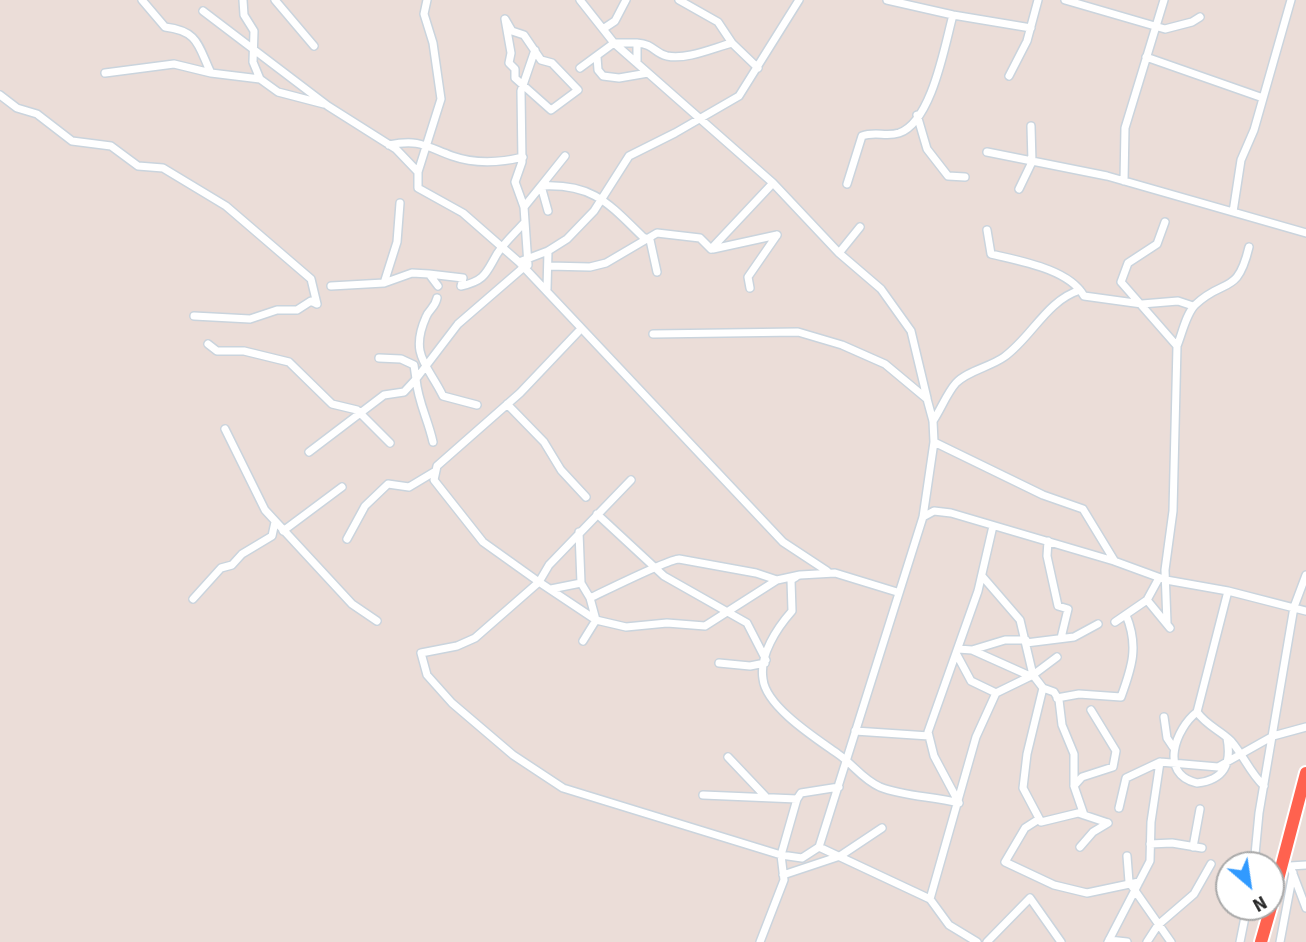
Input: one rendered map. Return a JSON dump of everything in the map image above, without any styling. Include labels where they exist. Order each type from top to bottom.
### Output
[{"type":"highway","points":[[1285,877],[1289,868],[1306,773]]},
{"type":"highway","points":[[1261,942],[1267,921]]},
{"type":"street","points":[[142,0],[165,27],[184,29],[198,41],[211,73]]},
{"type":"street","points":[[243,0],[244,15],[254,31],[253,65],[260,79],[278,92],[328,106]]},
{"type":"street","points":[[275,0],[314,46]]},
{"type":"street","points":[[427,0],[424,14],[433,43],[441,99],[425,143],[418,172],[418,188],[459,210],[525,266],[783,542],[827,572],[897,592]]},
{"type":"street","points":[[580,0],[614,43],[697,119],[773,183],[839,253],[872,279],[905,319],[915,342],[933,421],[934,442],[923,517],[897,592],[819,847],[802,858],[781,855],[563,788],[513,755],[452,703],[427,675],[420,659],[421,652],[457,646],[475,638],[539,582],[548,565],[631,480]]},
{"type":"street","points":[[603,29],[615,21],[626,0]]},
{"type":"street","points":[[680,0],[718,22],[732,43],[758,68]]},
{"type":"street","points":[[309,452],[322,440],[362,415],[384,395],[404,392],[426,369],[458,324],[525,266],[567,239],[603,198],[629,156],[675,134],[737,98],[799,0]]},
{"type":"street","points":[[887,0],[953,15],[1031,28]]},
{"type":"street","points":[[1009,76],[1031,28],[1038,0]]},
{"type":"street","points":[[1065,0],[1165,29],[1192,22],[1199,17]]},
{"type":"street","points":[[1124,181],[1125,128],[1164,0]]},
{"type":"street","points":[[1233,212],[1241,160],[1254,130],[1291,0]]},
{"type":"street","points":[[203,11],[328,106],[389,145],[418,172]]},
{"type":"street","points":[[908,128],[940,72],[953,15]]},
{"type":"street","points":[[505,19],[512,31],[524,35],[535,50],[541,60],[552,63],[578,90],[551,110],[522,86],[509,63],[511,52],[505,19]]},
{"type":"street","points":[[580,68],[614,43],[650,44],[664,56],[685,56],[732,43]]},
{"type":"street","points":[[637,43],[637,63]]},
{"type":"street","points":[[525,266],[524,206],[515,182],[523,157],[522,86],[535,50]]},
{"type":"street","points":[[597,57],[598,70],[603,76],[619,78],[648,73]]},
{"type":"street","points":[[1146,57],[1263,98]]},
{"type":"street","points":[[105,73],[174,64],[211,73],[260,79]]},
{"type":"street","points":[[0,95],[17,108],[37,114],[72,141],[111,146],[138,166],[163,168],[226,206],[304,271],[311,279],[317,304],[311,301],[297,310],[277,310],[250,319],[194,316]]},
{"type":"street","points":[[917,115],[927,149],[948,176],[965,177]]},
{"type":"street","points":[[1019,189],[1032,162],[1031,126]]},
{"type":"street","points":[[847,184],[862,136],[873,132],[885,136],[908,128],[922,131]]},
{"type":"street","points":[[389,145],[409,141],[425,143],[453,156],[499,163],[523,157]]},
{"type":"street","points":[[987,152],[1124,181],[1306,233]]},
{"type":"street","points":[[524,206],[565,156]]},
{"type":"street","points":[[711,249],[773,183]]},
{"type":"street","points":[[541,186],[560,185],[603,198],[643,237],[650,240]]},
{"type":"street","points":[[541,186],[548,211]]},
{"type":"street","points":[[384,283],[397,242],[400,203]]},
{"type":"street","points":[[331,286],[384,283],[412,273],[462,278],[460,285],[467,284],[491,270],[503,248],[524,222]]},
{"type":"street","points":[[1165,222],[1157,244],[1128,262],[1121,282],[1177,346]]},
{"type":"street","points":[[839,253],[860,227]]},
{"type":"street","points":[[987,230],[991,254],[1028,263],[1077,284],[1084,296],[1142,304],[1178,301],[1193,306]]},
{"type":"street","points":[[548,266],[590,267],[606,263],[650,240],[657,233],[700,238],[711,249]]},
{"type":"street","points":[[711,249],[777,235],[748,277],[750,288]]},
{"type":"street","points":[[650,240],[657,272]]},
{"type":"street","points":[[1147,600],[1168,626],[1162,579],[1173,511],[1177,346],[1193,306],[1228,286],[1243,272],[1249,247]]},
{"type":"street","points":[[547,289],[548,251]]},
{"type":"street","points":[[429,274],[438,286]]},
{"type":"street","points":[[933,421],[957,382],[1001,359],[1020,344],[1030,329],[1064,295],[1080,290]]},
{"type":"street","points":[[437,298],[435,308],[427,314],[418,349],[426,369],[443,396],[477,405]]},
{"type":"street","points":[[347,539],[365,506],[385,485],[394,483],[409,487],[434,472],[437,466],[507,404],[578,332]]},
{"type":"street","points":[[653,334],[798,332],[842,345],[885,364],[927,399]]},
{"type":"street","points":[[208,344],[217,351],[244,351],[289,362],[332,404],[357,410],[390,443]]},
{"type":"street","points":[[379,358],[401,359],[414,365],[418,401],[428,418],[433,442]]},
{"type":"street","points":[[507,404],[544,442],[561,470],[586,497]]},
{"type":"street","points":[[225,429],[240,456],[251,488],[275,522],[352,604],[377,621]]},
{"type":"street","points":[[934,442],[1042,495],[1083,509],[1114,561]]},
{"type":"street","points":[[434,472],[436,485],[483,542],[596,620],[626,627],[667,623],[702,626],[777,580],[827,572]]},
{"type":"street","points":[[283,531],[342,487]]},
{"type":"street","points":[[923,517],[934,511],[951,513],[1114,561],[1162,579],[1306,611]]},
{"type":"street","points":[[597,514],[655,569],[743,620],[750,627],[766,662]]},
{"type":"street","points":[[193,599],[221,568],[232,565],[242,554],[272,536],[275,522]]},
{"type":"street","points":[[959,803],[934,756],[929,736],[931,718],[957,652],[982,576],[993,526]]},
{"type":"street","points":[[579,532],[581,583],[590,598],[596,620],[583,641]]},
{"type":"street","points":[[1048,541],[1047,556],[1058,606],[1068,609],[1061,638]]},
{"type":"street","points":[[590,598],[674,558],[756,573],[777,580]]},
{"type":"street","points":[[800,575],[791,580],[792,611],[775,630],[766,662],[762,680],[772,697],[800,727],[846,759],[858,774],[877,785],[907,796],[934,797],[959,803]]},
{"type":"street","points":[[1256,851],[1294,607],[1306,575]]},
{"type":"street","points":[[982,576],[1019,618],[1026,641],[1031,676]]},
{"type":"street","points":[[1115,622],[1147,600],[1162,579]]},
{"type":"street","points":[[550,589],[581,583]]},
{"type":"street","points":[[1173,747],[1182,726],[1198,712],[1228,592]]},
{"type":"street","points":[[1057,698],[1079,694],[1121,697],[1135,659],[1130,646],[1131,628],[1126,615]]},
{"type":"street","points":[[957,652],[1005,640],[1074,637],[1098,624]]},
{"type":"street","points":[[972,650],[1031,676],[1043,688],[1054,692],[1073,754],[1074,786],[1084,815]]},
{"type":"street","points":[[957,652],[971,681],[996,693]]},
{"type":"street","points":[[930,899],[959,803],[975,737],[996,693],[1031,676],[1057,657]]},
{"type":"street","points":[[719,663],[750,666],[766,662]]},
{"type":"street","points":[[1043,688],[1027,754],[1023,788],[1041,822],[1078,813],[1108,823],[1093,832],[1080,847]]},
{"type":"street","points":[[1074,786],[1082,777],[1113,767],[1116,751],[1091,710]]},
{"type":"street","points":[[1198,712],[1206,725],[1227,738],[1242,754],[1254,777],[1264,786]]},
{"type":"street","points":[[1164,717],[1167,737],[1173,747],[1180,774],[1197,783],[1217,778],[1228,764],[1273,736],[1306,727]]},
{"type":"street","points":[[855,731],[929,736]]},
{"type":"street","points":[[1227,738],[1228,764]]},
{"type":"street","points":[[728,757],[765,796]]},
{"type":"street","points":[[1118,808],[1126,778],[1160,762],[1205,767],[1228,764]]},
{"type":"street","points":[[1127,942],[1109,941],[1150,861],[1160,762]]},
{"type":"street","points":[[760,942],[783,875],[781,855],[797,799],[801,793],[839,786]]},
{"type":"street","points":[[703,795],[797,799]]},
{"type":"street","points":[[1193,847],[1200,808]]},
{"type":"street","points":[[1039,819],[1025,828],[1005,862],[1054,885],[1087,892],[1139,882]]},
{"type":"street","points":[[783,875],[841,856],[882,828]]},
{"type":"street","points":[[1150,844],[1202,848]]},
{"type":"street","points":[[819,847],[930,899],[949,925],[978,942]]},
{"type":"street","points":[[1127,856],[1129,882],[1171,942]]},
{"type":"street","points":[[1146,942],[1158,925],[1194,894],[1212,864]]},
{"type":"street","points":[[1289,868],[1306,865]]},
{"type":"street","points":[[1289,868],[1306,908]]},
{"type":"street","points":[[1280,942],[1289,868]]},
{"type":"street","points":[[988,942],[1030,898],[1061,942]]},
{"type":"street","points":[[1240,942],[1244,921]]}]
